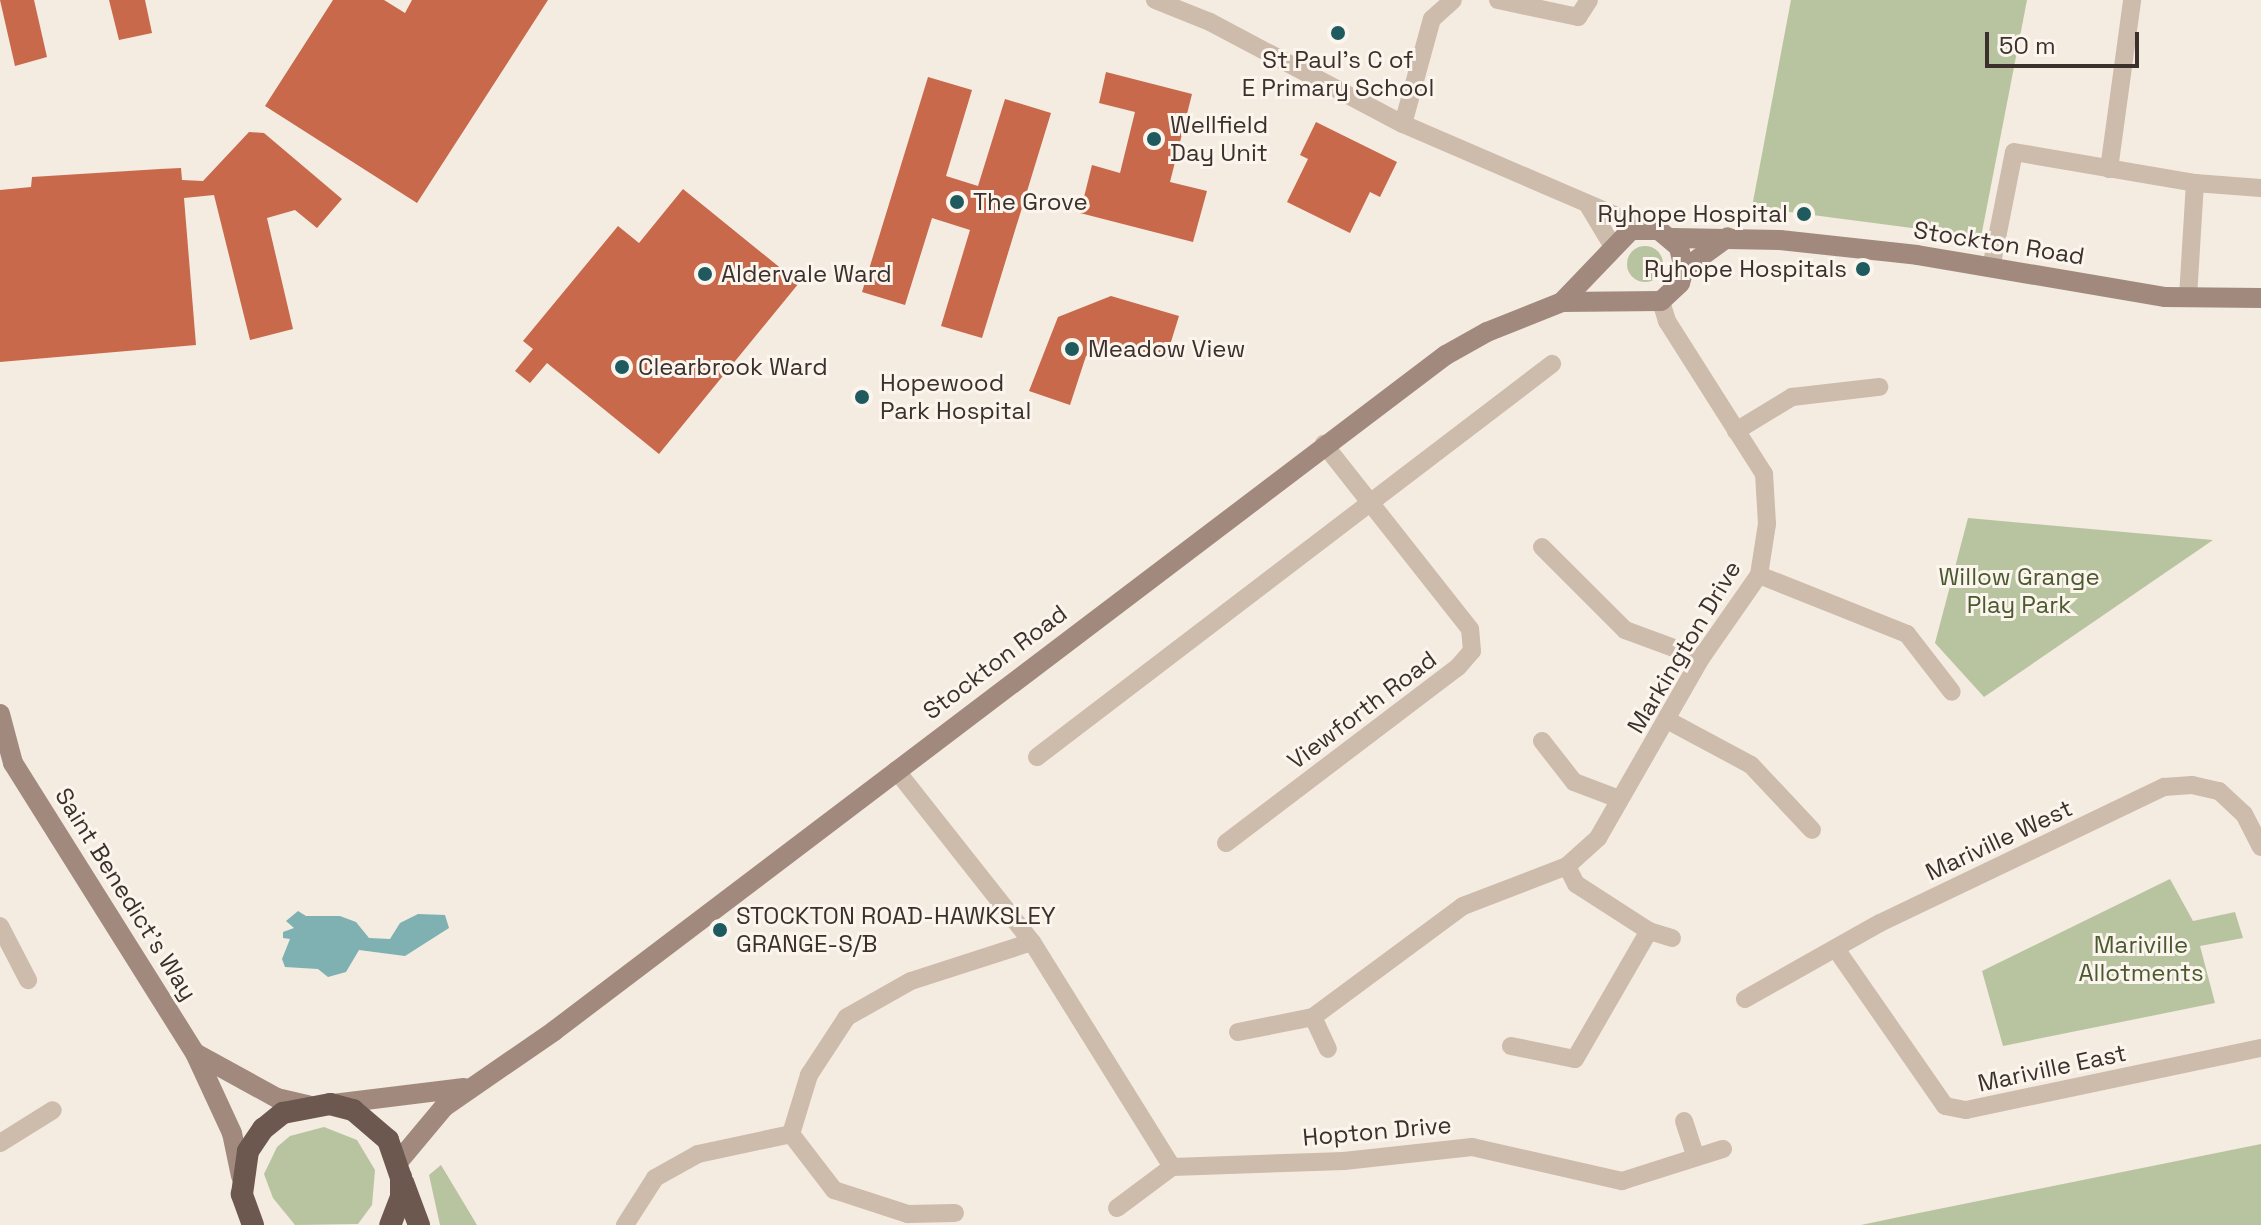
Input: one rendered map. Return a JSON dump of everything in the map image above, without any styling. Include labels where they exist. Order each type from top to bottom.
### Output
[{"type":"highway","points":[[319,1105],[373,1123],[400,1170],[419,1225]]},
{"type":"highway","name":"Stockton Road","points":[[241,1176],[248,1151],[263,1129],[283,1113],[319,1105]]},
{"type":"highway","name":"Stockton Road","points":[[390,1225],[401,1197],[400,1170]]},
{"type":"highway","points":[[241,1176],[248,1221]]},
{"type":"main road","name":"Stockton Road","points":[[1562,302],[1610,251],[1642,227],[1673,238],[1728,237],[1991,268],[2188,297],[2261,298]]},
{"type":"main road","points":[[1661,301],[1672,294],[1684,269],[1728,237]]},
{"type":"main road","points":[[1673,238],[1684,269]]},
{"type":"main road","points":[[1610,251],[1612,284],[1633,302]]},
{"type":"main road","name":"Stockton Road","points":[[400,1170],[419,1133],[472,1086],[554,1031],[1324,444],[1446,355],[1487,332],[1562,302],[1661,301]]},
{"type":"main road","name":"Saint Benedict's Way","points":[[0,714],[6,759],[195,1053],[232,1133],[241,1176]]},
{"type":"main road","name":"Saint Benedict's Way","points":[[195,1053],[277,1098],[319,1105]]},
{"type":"main road","name":"Stockton Road","points":[[319,1105],[472,1086]]},
{"type":"street","points":[[1155,0],[1210,22],[1403,124],[1573,194],[1642,227]]},
{"type":"street","points":[[1403,124],[1432,19],[1453,0]]},
{"type":"street","points":[[1498,0],[1578,17],[1589,0]]},
{"type":"street","points":[[2109,169],[2132,0]]},
{"type":"street","points":[[1991,268],[2014,152],[2195,183],[2261,188]]},
{"type":"street","points":[[2188,297],[2195,183]]},
{"type":"street","points":[[1573,194],[1591,207],[1610,251]]},
{"type":"street","name":"Markington Drive","points":[[1238,1032],[1313,1017],[1463,906],[1567,866],[1598,838],[1669,721],[1701,658],[1759,575],[1767,524],[1764,474],[1667,321],[1661,301]]},
{"type":"street","points":[[1037,757],[1552,364]]},
{"type":"street","points":[[1736,431],[1792,397],[1879,387]]},
{"type":"street","name":"Viewforth Road","points":[[1226,843],[1458,667],[1472,651],[1470,629],[1324,444]]},
{"type":"street","points":[[1542,547],[1625,630],[1701,658]]},
{"type":"street","points":[[1759,575],[1907,634],[1952,692]]},
{"type":"street","points":[[1669,721],[1751,765],[1812,830]]},
{"type":"street","points":[[1542,741],[1574,782],[1619,799]]},
{"type":"street","points":[[896,770],[1032,942],[1172,1167],[1117,1208]]},
{"type":"street","name":"Mariville West","points":[[1745,999],[1909,908],[2164,787],[2192,785],[2219,791],[2244,814],[2261,847]]},
{"type":"street","points":[[1567,866],[1576,884],[1649,931],[1672,938]]},
{"type":"street","points":[[1511,1046],[1575,1059],[1649,931]]},
{"type":"street","points":[[2,933],[28,980]]},
{"type":"street","points":[[791,1134],[809,1075],[847,1017],[911,981],[1032,942]]},
{"type":"street","name":"Mariville East","points":[[1836,949],[1945,1106],[1966,1110],[2261,1048]]},
{"type":"street","points":[[1313,1017],[1328,1049]]},
{"type":"street","points":[[0,1143],[53,1110]]},
{"type":"street","points":[[1684,1121],[1696,1157]]},
{"type":"street","points":[[791,1134],[834,1190],[907,1219],[955,1213]]},
{"type":"street","points":[[625,1225],[655,1178],[687,1160],[791,1134]]},
{"type":"street","name":"Hopton Drive","points":[[1172,1167],[1344,1161],[1472,1147],[1622,1181],[1723,1149]]},
{"type":"green space","points":[[1791,0],[2027,0],[1981,237],[1752,207]]},
{"type":"green space","points":[[1645,246],[1658,251],[1663,264],[1658,277],[1645,282],[1632,277],[1627,264],[1632,251]]},
{"type":"green space","name":"Willow Grange Play Park","points":[[1968,518],[2213,540],[1984,697],[1935,643]]},
{"type":"green space","name":"Mariville Allotments","points":[[2170,879],[2193,921],[2235,912],[2243,938],[2200,946],[2215,1003],[2003,1046],[1982,971]]},
{"type":"green space","points":[[324,1127],[357,1140],[375,1170],[372,1205],[358,1224],[295,1225],[273,1198],[264,1174],[277,1147],[290,1136]]},
{"type":"green space","points":[[2261,1144],[2261,1225],[1861,1225],[1899,1217]]},
{"type":"green space","points":[[441,1165],[477,1225],[440,1225],[429,1175]]},
{"type":"water","points":[[298,911],[306,916],[340,916],[356,922],[369,938],[390,939],[400,923],[418,914],[445,915],[449,928],[405,956],[359,950],[346,972],[328,977],[318,969],[285,967],[282,959],[290,939],[283,938],[283,932],[294,928],[286,921]]},
{"type":"building","points":[[0,0],[34,0],[47,57],[15,66]]},
{"type":"building","points":[[109,0],[145,0],[152,33],[119,40]]},
{"type":"building","points":[[333,0],[384,0],[405,13],[412,0],[548,0],[417,203],[265,106]]},
{"type":"building","name":"Wellfield Day Unit","points":[[1106,72],[1192,94],[1170,182],[1207,191],[1193,242],[1080,213],[1092,165],[1120,173],[1135,112],[1099,103]]},
{"type":"building","name":"The Grove","points":[[928,77],[972,90],[946,176],[978,186],[1005,99],[1051,113],[982,338],[941,326],[970,230],[932,218],[905,305],[862,292]]},
{"type":"building","points":[[1316,122],[1397,162],[1380,197],[1370,192],[1350,233],[1287,202],[1308,159],[1300,155]]},
{"type":"building","points":[[249,132],[264,133],[342,199],[317,228],[295,210],[267,218],[293,329],[250,340],[214,195],[184,198],[196,345],[0,362],[0,190],[31,187],[32,177],[181,168],[182,180],[203,181]]},
{"type":"building","points":[[683,189],[799,283],[659,454],[547,363],[530,383],[515,371],[533,349],[523,341],[618,226],[639,243]]},
{"type":"building","name":"Meadow View","points":[[1111,296],[1179,316],[1166,358],[1112,343],[1086,356],[1070,405],[1029,391],[1058,317]]},
{"type":"place","name":"St Paul's C of E Primary School","points":[[1338,33]]},
{"type":"place","name":"Wellfield Day Unit","points":[[1154,139]]},
{"type":"place","name":"The Grove","points":[[957,202]]},
{"type":"place","name":"Ryhope Hospital","points":[[1804,214]]},
{"type":"place","name":"Ryhope Hospitals","points":[[1863,269]]},
{"type":"place","name":"Aldervale Ward","points":[[705,274]]},
{"type":"place","name":"Meadow View","points":[[1072,349]]},
{"type":"place","name":"Clearbrook Ward","points":[[622,367]]},
{"type":"place","name":"Hopewood Park Hospital","points":[[862,397]]},
{"type":"place","name":"STOCKTON ROAD-HAWKSLEY GRANGE-S/B","points":[[720,930]]}]
